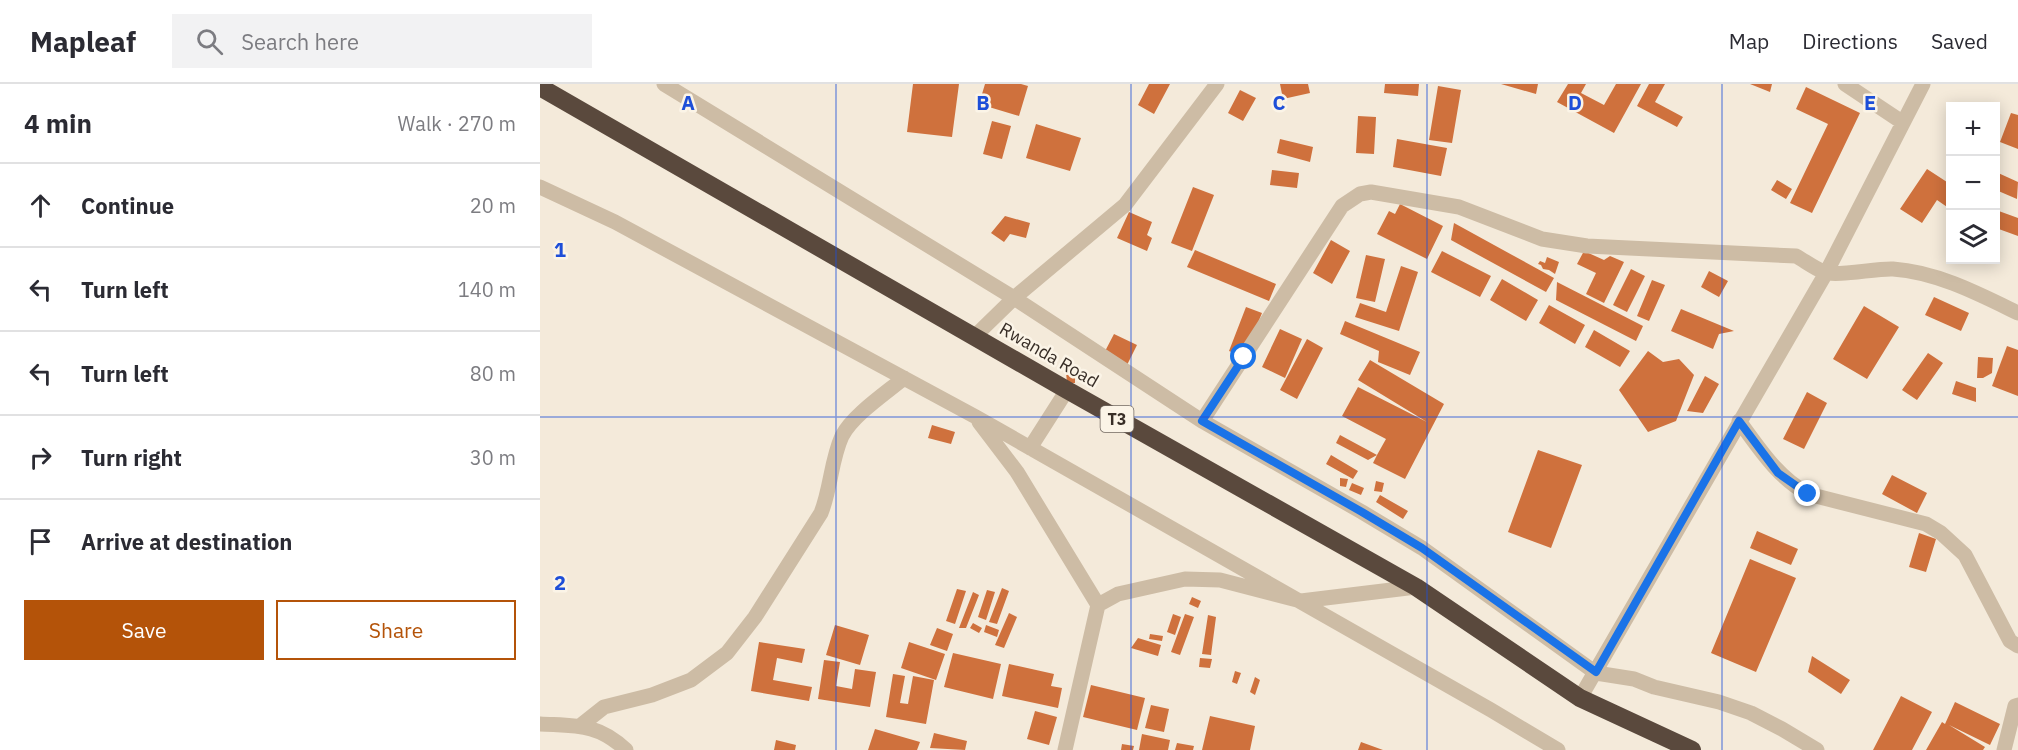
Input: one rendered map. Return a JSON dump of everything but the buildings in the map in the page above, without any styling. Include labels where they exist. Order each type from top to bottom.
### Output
[{"type":"highway","name":"Rwanda Road","points":[[540,87],[1066,390],[1416,587],[1580,698],[1692,750]]},
{"type":"street","points":[[664,84],[1014,298],[1202,421],[1422,548],[1596,672],[1634,679],[1654,687],[1719,702],[1751,713],[1817,750]]},
{"type":"street","points":[[1845,84],[1902,122]]},
{"type":"street","points":[[1580,698],[1826,273],[1923,84]]},
{"type":"street","points":[[975,336],[1014,298],[1125,205],[1213,87]]},
{"type":"street","points":[[540,187],[615,222],[976,417],[1558,750]]},
{"type":"street","points":[[1202,421],[1342,206],[1360,194],[1371,192],[1459,207],[1555,242],[1587,246],[1796,256],[1826,273],[1892,269],[1919,274],[1945,280],[2018,313]]},
{"type":"street","points":[[580,726],[604,708],[652,695],[691,680],[727,653],[755,617],[821,513],[843,434],[854,421],[904,378]]},
{"type":"street","points":[[1030,448],[1066,390]]},
{"type":"street","points":[[976,417],[1017,472],[1098,605],[1065,750]]},
{"type":"street","points":[[1739,421],[1778,473],[1808,494],[1926,524],[1953,542],[1965,555],[2010,641],[2018,646]]},
{"type":"street","points":[[1098,605],[1118,594],[1185,579],[1220,580],[1301,601],[1416,587]]},
{"type":"street","points":[[2004,750],[2015,706],[2018,705]]},
{"type":"street","points":[[540,724],[580,726],[600,730],[626,750]]},
{"type":"route","points":[[1244,357],[1202,421],[1422,548],[1596,672],[1739,421],[1778,473],[1808,494]]}]
